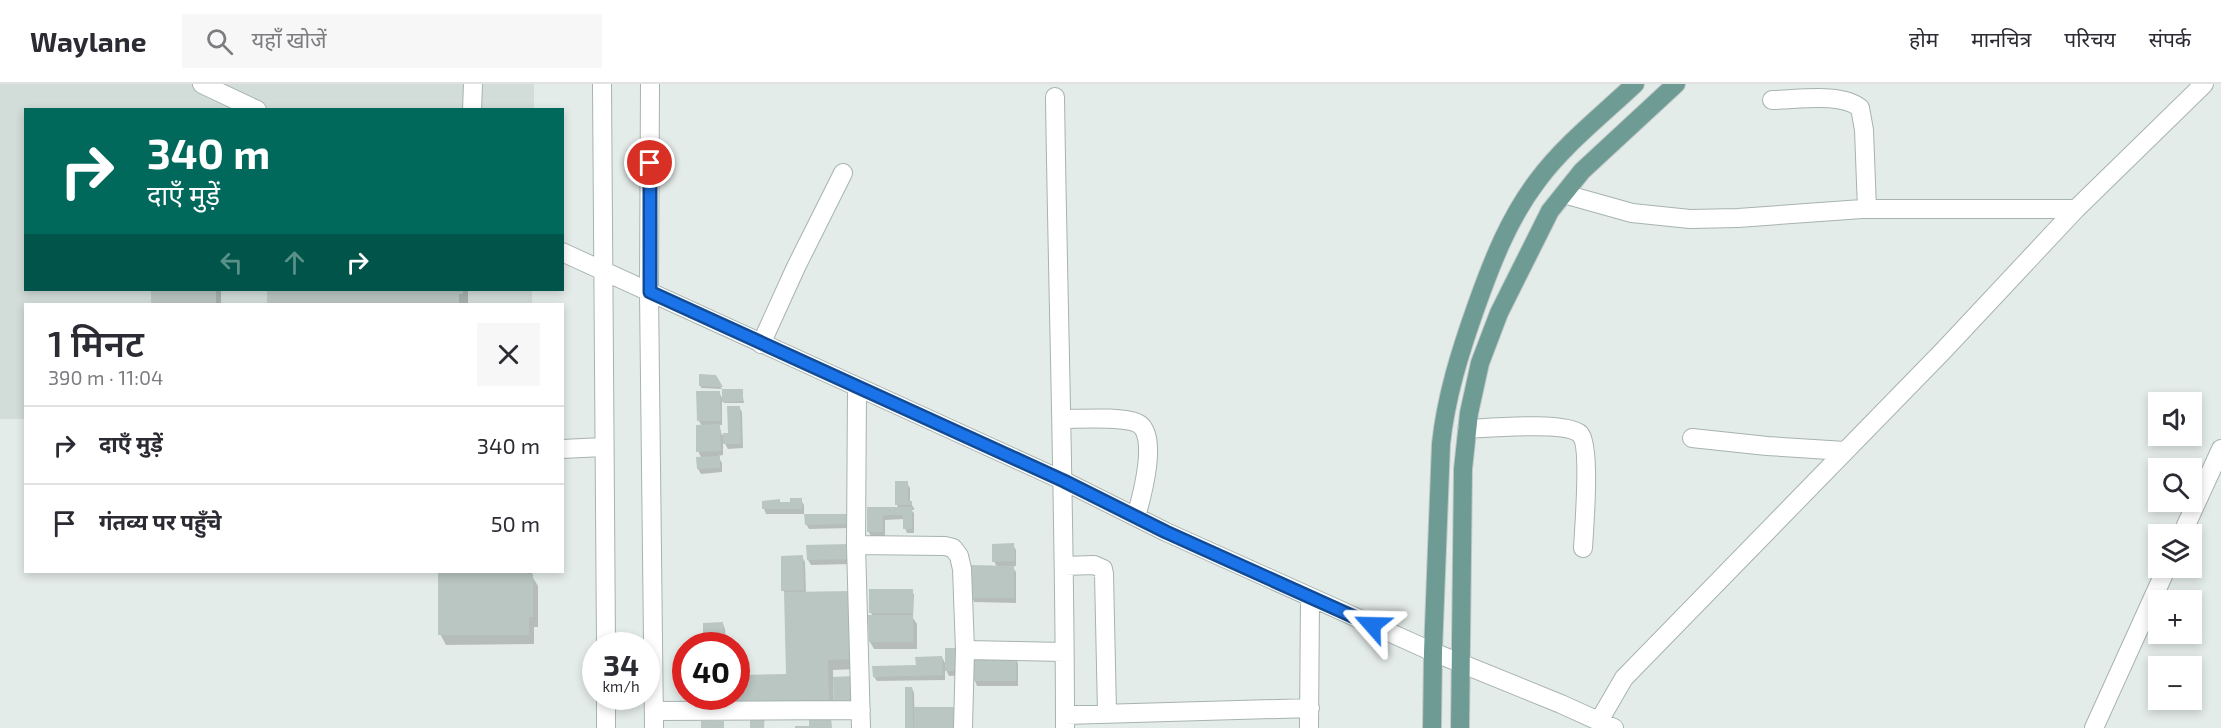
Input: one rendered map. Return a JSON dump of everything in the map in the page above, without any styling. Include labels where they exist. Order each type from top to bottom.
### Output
[{"type":"main road","points":[[1432,728],[1433,652],[1444,418],[1472,318],[1501,242],[1528,195],[1558,156],[1635,84]]},
{"type":"main road","points":[[1460,728],[1463,469],[1467,429],[1480,363],[1499,313],[1550,211],[1582,171],[1676,84]]},
{"type":"street","points":[[202,84],[253,108]]},
{"type":"street","points":[[472,108],[473,84]]},
{"type":"street","points":[[602,84],[606,632]]},
{"type":"street","points":[[650,84],[654,719],[861,719],[856,545],[857,388]]},
{"type":"street","points":[[564,253],[1064,481],[1136,517],[1310,597],[1433,652],[1606,724],[1624,678],[1944,351],[2076,209],[2204,84]]},
{"type":"street","points":[[1055,97],[1064,481],[1065,721],[1107,712],[1310,708]]},
{"type":"street","points":[[1772,100],[1840,99],[1854,103],[1860,108],[1864,130],[1866,209]]},
{"type":"street","points":[[761,344],[843,173]]},
{"type":"street","points":[[1564,194],[1632,213],[1690,219],[1866,209],[2076,209]]},
{"type":"street","points":[[1062,419],[1125,420],[1139,423],[1144,430],[1147,470],[1136,517]]},
{"type":"street","points":[[1467,429],[1544,426],[1569,429],[1581,434],[1586,467],[1583,548]]},
{"type":"street","points":[[1692,438],[1845,451]]},
{"type":"street","points":[[564,449],[603,447]]},
{"type":"street","points":[[2187,524],[2221,449]]},
{"type":"street","points":[[856,545],[945,546],[953,548],[959,556],[962,569],[965,650],[963,728]]},
{"type":"street","points":[[1064,566],[1094,565],[1103,569],[1107,712]]},
{"type":"street","points":[[2094,728],[2162,578]]},
{"type":"street","points":[[1310,597],[1310,728]]},
{"type":"street","points":[[965,650],[1064,652]]},
{"type":"street","points":[[606,710],[606,728]]},
{"type":"shaded area","points":[[0,84],[534,84],[534,108],[24,108],[24,291],[532,291],[532,303],[24,303],[24,419],[0,419]]},
{"type":"building","points":[[151,291],[216,291],[216,303],[151,303]]},
{"type":"building","points":[[267,291],[463,291],[463,294],[459,294],[459,303],[267,303]]},
{"type":"building","points":[[699,374],[716,375],[723,387],[699,386]]},
{"type":"building","points":[[722,389],[743,389],[743,401],[722,402]]},
{"type":"building","points":[[696,391],[720,391],[721,421],[697,421]]},
{"type":"building","points":[[727,406],[740,406],[741,444],[723,444],[723,433],[728,433]]},
{"type":"building","points":[[720,424],[721,451],[696,452],[696,425]]},
{"type":"building","points":[[720,456],[720,468],[697,469],[696,457]]},
{"type":"building","points":[[895,481],[908,481],[908,501],[912,501],[912,505],[895,505]]},
{"type":"building","points":[[790,498],[802,498],[802,509],[762,509],[762,501],[780,499],[780,502],[790,502]]},
{"type":"building","points":[[867,507],[912,507],[912,529],[903,529],[903,515],[883,515],[883,532],[867,532]]},
{"type":"building","points":[[804,514],[849,514],[849,524],[805,525]]},
{"type":"building","points":[[1014,543],[1015,561],[992,562],[992,544]]},
{"type":"building","points":[[850,544],[850,559],[807,560],[806,545]]},
{"type":"building","points":[[803,555],[804,590],[781,591],[781,556]]},
{"type":"building","points":[[971,565],[1014,566],[1014,598],[970,598]]},
{"type":"building","points":[[438,573],[533,574],[533,617],[529,617],[529,635],[438,635]]},
{"type":"building","points":[[869,589],[913,589],[913,613],[869,613]]},
{"type":"building","points":[[853,591],[854,659],[828,660],[829,700],[750,702],[750,675],[786,674],[784,592]]},
{"type":"building","points":[[868,615],[913,615],[913,642],[869,642]]},
{"type":"building","points":[[723,622],[723,632],[703,632],[703,623]]},
{"type":"building","points":[[945,648],[963,648],[963,671],[945,671]]},
{"type":"building","points":[[942,656],[943,675],[873,677],[872,666],[916,665],[915,657]]},
{"type":"building","points":[[973,657],[1016,657],[1016,681],[973,681]]},
{"type":"building","points":[[854,676],[855,703],[834,704],[833,677]]},
{"type":"building","points":[[905,687],[912,687],[913,728],[905,728]]},
{"type":"building","points":[[914,707],[955,707],[956,728],[914,728]]},
{"type":"building","points":[[750,714],[765,714],[764,728],[750,728]]},
{"type":"building","points":[[831,718],[832,728],[795,728],[795,726],[809,726],[809,719]]},
{"type":"building","points":[[701,721],[724,721],[724,728],[701,728]]},
{"type":"route","points":[[650,163],[650,292],[1064,481],[1166,532],[1372,625]]}]
